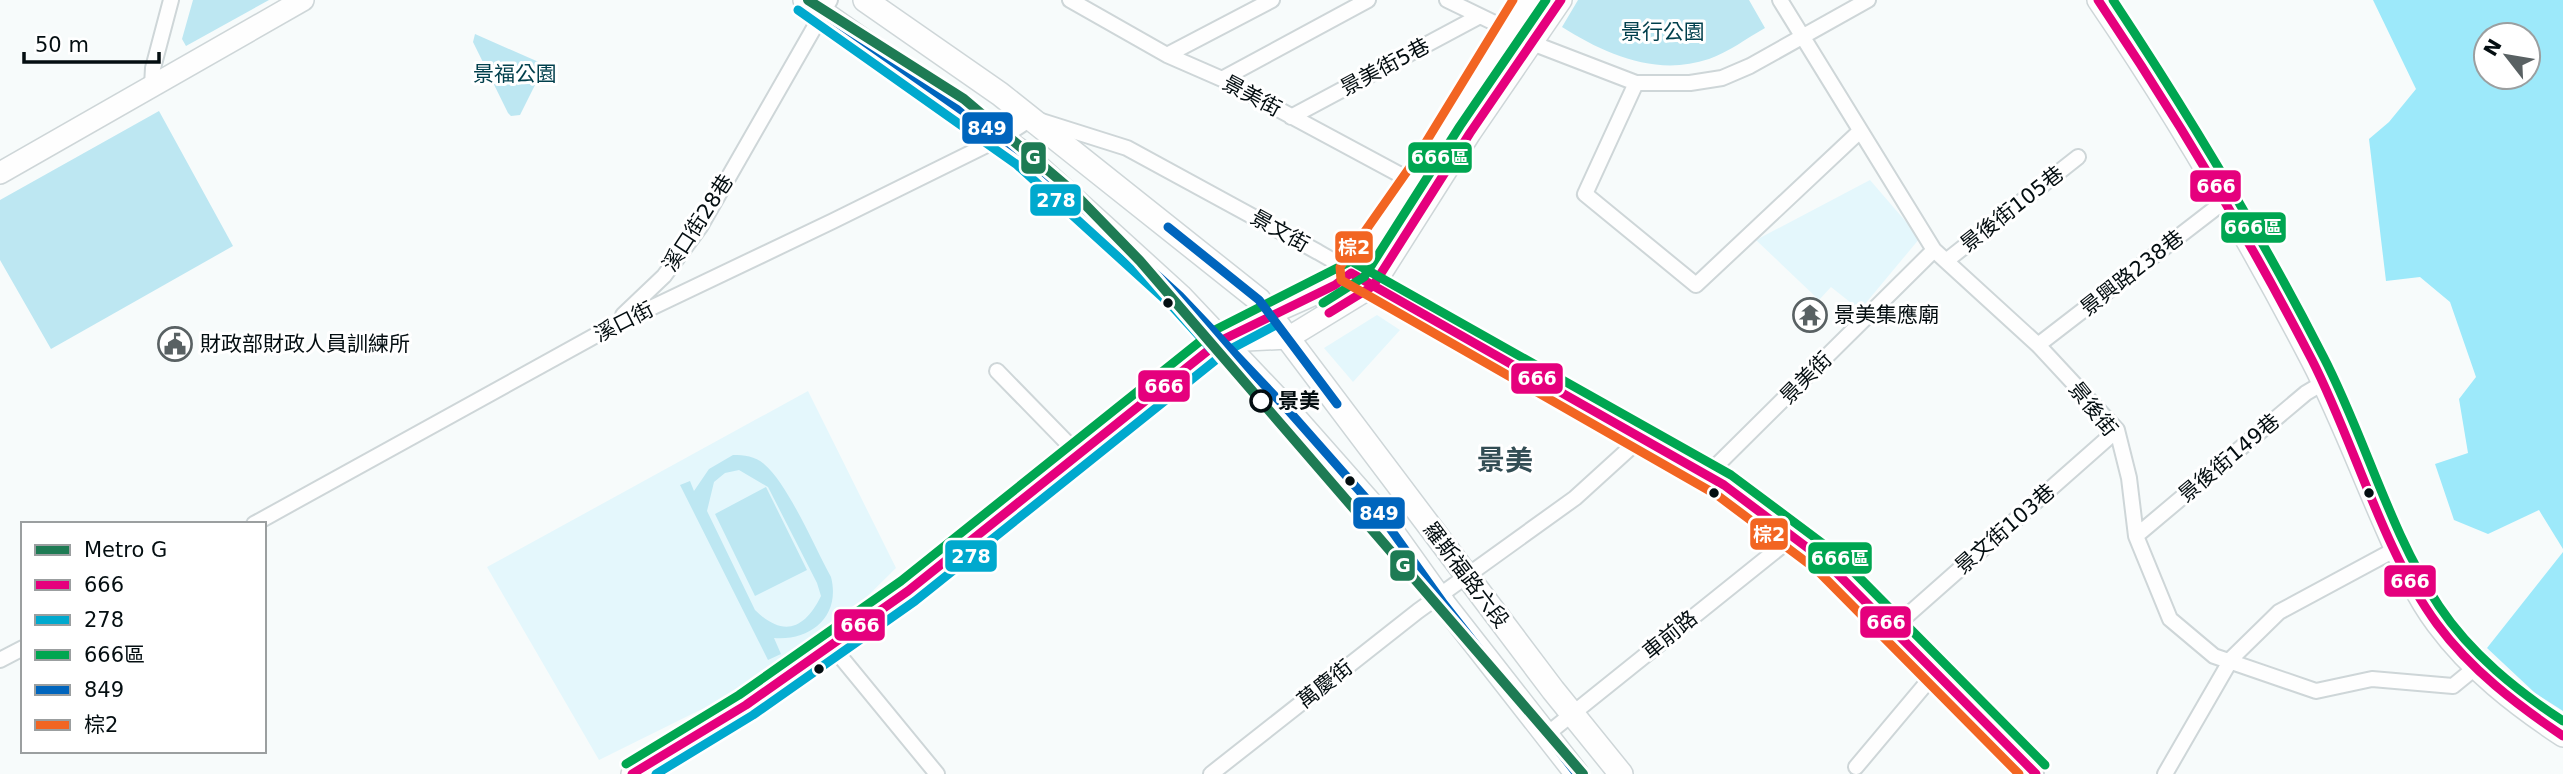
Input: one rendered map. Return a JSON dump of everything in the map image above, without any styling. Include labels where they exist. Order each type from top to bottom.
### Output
[{"type":"main road","name":"羅斯福路六段","points":[[865,0],[1032,118],[1259,300],[1572,714],[1621,774]]},
{"type":"main road","name":"羅斯福路六段","points":[[819,4],[1003,137],[1180,296],[1288,410],[1368,501],[1577,774]]},
{"type":"street","points":[[152,86],[153,68],[157,64],[171,0]]},
{"type":"street","points":[[0,173],[303,0]]},
{"type":"street","name":"景美街","points":[[1070,0],[1167,55],[1222,79],[1414,184],[1435,191]]},
{"type":"street","points":[[1167,55],[1272,0]]},
{"type":"street","points":[[1222,79],[1368,0]]},
{"type":"street","points":[[1447,0],[1508,30]]},
{"type":"street","points":[[632,774],[746,705],[968,545],[1021,498],[1220,341],[1270,314],[1335,285],[1351,273],[1414,184],[1527,0]]},
{"type":"street","points":[[1220,341],[1288,338],[1373,286],[1561,0]]},
{"type":"street","name":"景後街","points":[[1780,0],[1934,250],[2038,345],[2117,430],[2129,478],[2136,536],[2170,619],[2192,640],[2227,662],[2316,691],[2372,679],[2454,686],[2475,667]]},
{"type":"street","points":[[1532,43],[1636,83],[1690,83],[1722,78],[1868,0]]},
{"type":"street","points":[[2098,0],[2226,200],[2323,383],[2396,549],[2436,623],[2475,667],[2516,705],[2563,736]]},
{"type":"street","name":"溪口街28巷","points":[[609,328],[645,296],[681,256],[749,141],[819,4]]},
{"type":"street","name":"景美街5巷","points":[[1291,117],[1478,17]]},
{"type":"street","points":[[1636,83],[1586,194],[1696,285],[1859,132]]},
{"type":"street","points":[[1003,137],[1032,118]]},
{"type":"street","name":"景文街","points":[[1032,118],[1127,148],[1707,475],[1825,561],[2036,774]]},
{"type":"street","name":"溪口街","points":[[258,522],[609,328],[1003,137]]},
{"type":"street","name":"景後街105巷","points":[[1946,261],[2078,157]]},
{"type":"street","name":"景興路238巷","points":[[2038,345],[2226,200]]},
{"type":"street","name":"景美街","points":[[1707,475],[1934,250]]},
{"type":"street","points":[[997,371],[1078,454]]},
{"type":"street","name":"景後街149巷","points":[[2136,536],[2306,393],[2323,383]]},
{"type":"street","name":"景文街103巷","points":[[1893,628],[2117,430]]},
{"type":"street","name":"萬慶街","points":[[1211,774],[1439,595],[1468,577],[1575,498],[1641,438]]},
{"type":"street","name":"車前路","points":[[1546,735],[1794,536]]},
{"type":"street","points":[[2165,774],[2227,662],[2279,612],[2396,549]]},
{"type":"street","points":[[831,645],[937,774]]},
{"type":"street","points":[[0,660],[21,649]]},
{"type":"street","points":[[1856,768],[1934,673]]},
{"type":"shaded area","points":[[2373,0],[2563,0],[2563,549],[2539,510],[2488,534],[2454,520],[2435,464],[2468,453],[2459,399],[2476,377],[2450,302],[2420,277],[2386,281],[2369,139],[2389,122],[2416,89]]},
{"type":"shaded area","points":[[1870,180],[1920,238],[1860,310],[1831,287],[1819,300],[1756,240]]},
{"type":"shaded area","points":[[1377,315],[1400,330],[1353,382],[1324,348]]},
{"type":"shaded area","points":[[808,391],[896,568],[819,644],[761,685],[698,711],[599,760],[487,567]]},
{"type":"shaded area","points":[[2563,552],[2563,711],[2535,693],[2487,648]]},
{"type":"green space","points":[[193,0],[269,0],[186,46],[182,39]]},
{"type":"green space","name":"景行公園","points":[[1578,0],[1749,0],[1765,28],[1709,59],[1689,64],[1651,64],[1613,54],[1562,27]]},
{"type":"green space","name":"景福公園","points":[[475,34],[541,63],[542,71],[520,115],[511,116],[508,113],[473,42]]},
{"type":"green space","points":[[159,111],[233,246],[51,349],[0,260],[0,200]]},
{"type":"green space","points":[[733,455],[757,459],[764,464],[792,501],[831,577],[832,603],[827,614],[811,630],[800,635],[774,638],[781,654],[768,660],[680,485],[690,481],[694,491],[709,469]],"holes":[[[739,470],[768,487],[821,596],[808,616],[792,626],[775,624],[755,610],[707,511],[714,482],[725,473]]]},
{"type":"green space","points":[[766,487],[807,570],[755,596],[715,514]]},
{"type":"metro line","name":"G","points":[[808,0],[964,99],[1070,189],[1140,261],[1583,774]]},
{"type":"transit line","name":"849","points":[[805,0],[1024,154],[1180,296],[1288,410],[1379,513],[1444,604],[1577,774]]},
{"type":"transit line","name":"棕2","points":[[1513,0],[1415,160],[1340,267],[1341,280],[1717,495],[1817,570],[2019,774]]},
{"type":"transit line","name":"666區","points":[[1323,303],[1364,277],[1460,126],[1546,0]]},
{"type":"transit line","name":"666","points":[[1329,313],[1373,286],[1470,133],[1561,0]]},
{"type":"transit line","name":"666","points":[[2098,0],[2210,177],[2288,314],[2327,392],[2385,530],[2418,595],[2450,641],[2479,671],[2511,699],[2563,736]]},
{"type":"transit line","name":"666區","points":[[2113,0],[2223,175],[2299,310],[2338,387],[2391,515],[2421,577],[2439,606],[2465,640],[2495,670],[2563,721]]},
{"type":"transit line","name":"278","points":[[798,10],[1016,164],[1171,305],[1211,349]]},
{"type":"transit line","name":"849","points":[[1168,227],[1259,300],[1337,404]]},
{"type":"transit line","name":"666區","points":[[626,764],[739,695],[901,581],[1213,331],[1351,261],[1731,475],[1834,552],[2045,765]]},
{"type":"transit line","name":"666","points":[[1351,273],[1724,485],[1825,561],[2036,774]]},
{"type":"transit line","name":"666","points":[[632,774],[746,705],[908,591],[1220,341],[1335,285],[1351,273]]},
{"type":"transit line","name":"278","points":[[656,774],[753,715],[915,601],[1227,351],[1276,325]]},
{"type":"place","name":"景美集應廟","points":[[1810,315]]},
{"type":"place","name":"財政部財政人員訓練所","points":[[175,344]]},
{"type":"place","name":"景美","points":[[1261,401]]},
{"type":"district","name":"景美","points":[[1505,460]]}]
